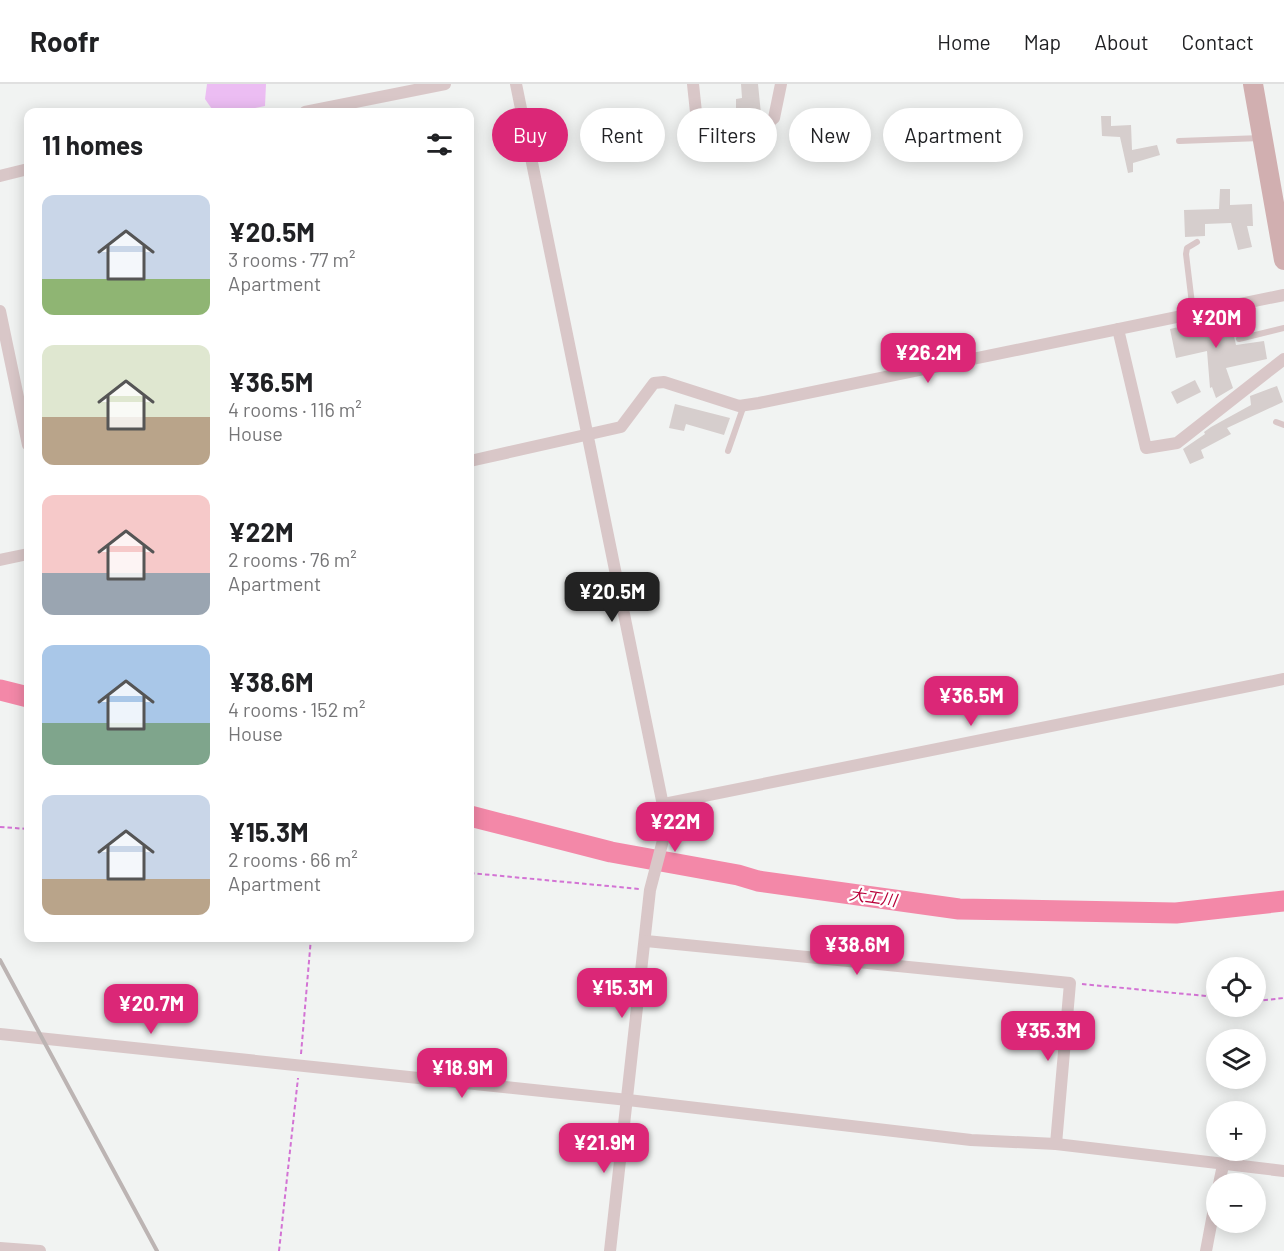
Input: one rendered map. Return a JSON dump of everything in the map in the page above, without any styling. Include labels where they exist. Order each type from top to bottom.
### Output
[{"type":"main road","points":[[1253,84],[1284,260]]},
{"type":"street","points":[[325,108],[445,84]]},
{"type":"street","points":[[516,84],[667,825],[650,890],[610,1251]]},
{"type":"street","points":[[693,84],[698,131],[702,133],[767,124],[774,118],[781,84]]},
{"type":"street","points":[[0,176],[24,170]]},
{"type":"street","points":[[474,460],[621,428],[654,383],[663,382],[744,405],[1284,295]]},
{"type":"street","points":[[0,311],[24,427]]},
{"type":"street","points":[[1118,329],[1146,448],[1177,443],[1284,359]]},
{"type":"street","points":[[0,560],[24,555]]},
{"type":"street","points":[[664,804],[1284,679]]},
{"type":"street","points":[[646,940],[1070,983],[1056,1144]]},
{"type":"street","points":[[0,1034],[628,1100],[971,1140],[1056,1144],[1284,1171]]},
{"type":"street","points":[[1222,1173],[1223,1165]]},
{"type":"street","points":[[1206,1251],[1209,1233]]},
{"type":"street","points":[[0,1248],[40,1251]]},
{"type":"lane","points":[[1179,141],[1261,138]]},
{"type":"lane","points":[[1193,312],[1186,254],[1187,248],[1197,242]]},
{"type":"lane","points":[[1239,339],[1284,328]]},
{"type":"lane","points":[[728,452],[744,405]]},
{"type":"lane","points":[[1276,422],[1284,425]]},
{"type":"path","points":[[0,827],[24,830]]},
{"type":"path","points":[[474,873],[650,890]]},
{"type":"path","points":[[279,1251],[300,1067],[311,942]]},
{"type":"path","points":[[1070,983],[1206,996]]},
{"type":"path","points":[[1266,1000],[1284,998]]},
{"type":"shaded area","points":[[207,84],[266,84],[265,106],[211,108],[205,99]]},
{"type":"building","points":[[741,84],[758,84],[760,108],[736,108],[736,99],[742,98]]},
{"type":"building","points":[[1101,116],[1111,116],[1111,126],[1131,125],[1132,150],[1157,145],[1160,155],[1133,163],[1133,172],[1128,173],[1120,137],[1102,136]]},
{"type":"building","points":[[1220,189],[1230,189],[1230,205],[1252,204],[1253,226],[1247,226],[1252,247],[1238,250],[1231,223],[1205,224],[1205,236],[1185,237],[1184,210],[1219,209]]},
{"type":"building","points":[[1229,315],[1236,345],[1264,341],[1267,359],[1226,368],[1233,388],[1216,398],[1212,387],[1210,388],[1207,351],[1176,358],[1170,329]]},
{"type":"building","points":[[1195,380],[1201,392],[1177,404],[1171,392]]},
{"type":"building","points":[[1277,386],[1283,402],[1227,428],[1231,434],[1201,450],[1204,458],[1190,464],[1183,449],[1211,427],[1251,405],[1250,396]]},
{"type":"building","points":[[675,404],[730,418],[724,435],[686,424],[684,431],[669,428]]},
{"type":"waterway","name":"大工川","points":[[0,690],[24,696]]},
{"type":"waterway","name":"大工川","points":[[474,817],[611,852],[738,875],[758,881],[959,909],[1176,913],[1284,901]]},
{"type":"railway","points":[[0,960],[157,1251]]}]
